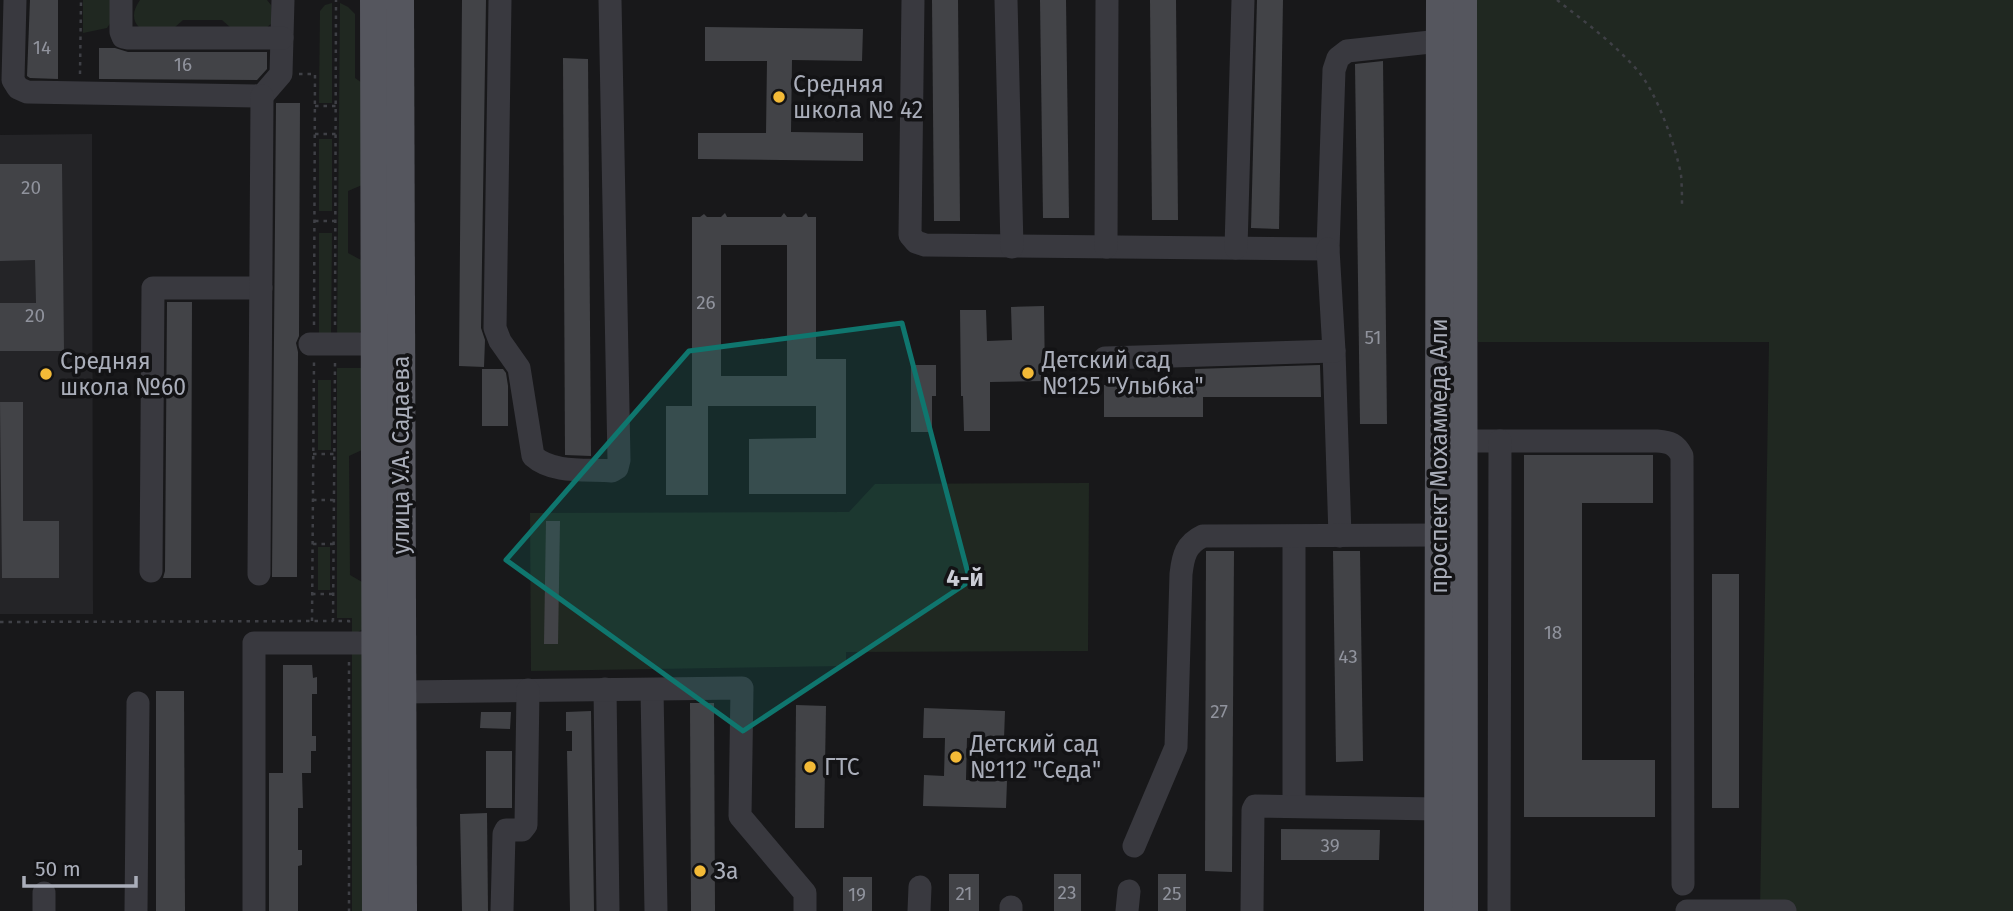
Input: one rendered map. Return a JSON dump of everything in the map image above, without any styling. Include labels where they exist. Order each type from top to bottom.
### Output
[{"type":"main road","name":"улица У.А. Садаева","points":[[374,0],[375,344],[362,643],[376,911]]},
{"type":"main road","name":"улица У.А. Садаева","points":[[400,0],[403,911]]},
{"type":"main road","name":"проспект Мохаммеда Али","points":[[1438,911],[1440,0]]},
{"type":"main road","name":"проспект Мохаммеда Али","points":[[1463,0],[1464,911]]},
{"type":"street","points":[[15,0],[13,80],[18,88],[27,92],[262,96]]},
{"type":"street","points":[[121,0],[123,37],[282,38]]},
{"type":"street","points":[[259,574],[262,96],[281,74],[283,0]]},
{"type":"street","points":[[500,0],[495,328],[500,341],[519,368],[534,456],[541,463],[552,467],[612,471],[617,468],[619,460],[610,0]]},
{"type":"street","points":[[913,0],[910,235],[916,242],[925,245],[1012,247],[1328,249]]},
{"type":"street","points":[[1006,0],[1012,247]]},
{"type":"street","points":[[1106,247],[1107,0]]},
{"type":"street","points":[[1236,248],[1243,0]]},
{"type":"street","points":[[1340,536],[1328,249],[1334,70],[1338,58],[1347,51],[1440,41]]},
{"type":"street","points":[[151,570],[153,288],[261,288]]},
{"type":"street","points":[[310,344],[375,344]]},
{"type":"street","points":[[1105,358],[1334,351]]},
{"type":"street","points":[[1464,441],[1657,441],[1669,442],[1678,448],[1682,456],[1683,884]]},
{"type":"street","points":[[1499,911],[1500,441]]},
{"type":"street","points":[[1135,846],[1176,747],[1181,574],[1187,547],[1203,536],[1439,535]]},
{"type":"street","points":[[1294,537],[1294,806]]},
{"type":"street","points":[[254,911],[254,643],[362,643]]},
{"type":"street","points":[[402,692],[742,688],[740,816],[805,893],[805,911]]},
{"type":"street","points":[[605,689],[608,911]]},
{"type":"street","points":[[502,911],[503,834],[506,830],[524,829],[527,825],[528,690]]},
{"type":"street","points":[[652,690],[656,911]]},
{"type":"street","points":[[136,911],[138,703]]},
{"type":"street","points":[[1252,911],[1253,808],[1294,806],[1438,809]]},
{"type":"street","points":[[919,911],[920,887]]},
{"type":"street","points":[[1687,911],[1785,911]]},
{"type":"path","points":[[80,93],[81,0]]},
{"type":"path","points":[[333,621],[336,0]]},
{"type":"path","points":[[1557,0],[1620,51],[1641,74],[1674,146],[1681,177],[1682,208]]},
{"type":"path","points":[[315,106],[336,106]]},
{"type":"path","points":[[315,134],[336,134]]},
{"type":"path","points":[[315,221],[335,221]]},
{"type":"path","points":[[313,454],[334,454]]},
{"type":"path","points":[[313,500],[334,500]]},
{"type":"path","points":[[313,544],[334,544]]},
{"type":"path","points":[[312,594],[334,594]]},
{"type":"path","points":[[0,622],[349,621],[362,643],[349,911]]},
{"type":"highlighted area","points":[[902,323],[970,581],[743,731],[506,560],[689,351]]},
{"type":"shaded area","points":[[83,0],[111,0],[111,22],[107,28],[83,33]]},
{"type":"shaded area","points":[[140,0],[267,0],[271,5],[272,23],[266,28],[231,28],[222,20],[183,20],[174,28],[140,28],[134,15]]},
{"type":"shaded area","points":[[1474,0],[2013,0],[2013,911],[1760,911],[1769,342],[1478,342]]},
{"type":"shaded area","points":[[332,3],[332,103],[319,103],[320,11],[325,5]]},
{"type":"shaded area","points":[[340,3],[355,14],[355,78],[362,83],[362,185],[348,191],[348,253],[361,260],[361,331],[351,341],[337,341]]},
{"type":"shaded area","name":"Средняя школа №60","points":[[92,134],[93,614],[0,614],[0,135]]},
{"type":"shaded area","points":[[319,139],[332,139],[332,211],[319,211]]},
{"type":"shaded area","points":[[319,233],[332,233],[331,340],[319,340]]},
{"type":"shaded area","points":[[337,368],[362,368],[362,450],[349,456],[350,575],[362,582],[363,629],[352,636],[352,618],[337,618]]},
{"type":"shaded area","points":[[318,380],[331,380],[331,450],[318,450]]},
{"type":"shaded area","points":[[1089,483],[1088,651],[846,652],[846,666],[531,671],[530,513],[849,512],[875,484]]},
{"type":"shaded area","points":[[318,547],[330,547],[330,590],[318,590]]},
{"type":"shaded area","points":[[352,648],[364,656],[363,911],[352,911]]},
{"type":"building","points":[[30,0],[58,0],[58,79],[27,76]]},
{"type":"building","points":[[462,0],[486,0],[481,328],[485,340],[484,367],[459,366]]},
{"type":"building","points":[[932,0],[958,0],[960,221],[934,221]]},
{"type":"building","points":[[1040,0],[1066,0],[1069,218],[1043,218]]},
{"type":"building","points":[[1150,0],[1176,0],[1178,220],[1152,220]]},
{"type":"building","points":[[1257,0],[1283,0],[1279,229],[1251,228]]},
{"type":"building","name":"Средняя школа № 42","points":[[705,27],[863,29],[862,61],[792,60],[791,132],[863,133],[863,161],[698,159],[698,133],[766,133],[767,61],[705,61]]},
{"type":"building","points":[[99,48],[115,48],[128,52],[267,52],[267,69],[257,80],[99,79]]},
{"type":"building","points":[[563,58],[588,59],[591,456],[565,455]]},
{"type":"building","points":[[1383,61],[1387,424],[1360,424],[1355,64]]},
{"type":"building","points":[[276,103],[300,103],[299,336],[296,343],[297,577],[272,577]]},
{"type":"building","points":[[0,164],[62,164],[64,351],[0,351],[0,303],[36,303],[35,260],[0,261]]},
{"type":"building","points":[[725,213],[727,217],[781,217],[784,213],[787,217],[802,217],[806,213],[808,217],[816,217],[816,359],[846,359],[846,494],[749,494],[749,439],[816,438],[816,406],[708,406],[708,495],[666,495],[666,406],[692,406],[692,217],[704,214],[707,217],[721,217]],"holes":[[[721,245],[787,245],[787,376],[721,376]]]},
{"type":"building","points":[[167,302],[192,302],[191,578],[163,578]]},
{"type":"building","name":"Детский сад №125 \"Улыбка\"","points":[[1044,306],[1045,381],[990,382],[990,431],[964,431],[960,310],[986,310],[987,341],[1012,340],[1011,307]]},
{"type":"building","points":[[911,365],[936,365],[936,396],[932,396],[932,432],[911,432]]},
{"type":"building","points":[[1320,365],[1321,397],[1203,397],[1203,417],[1104,417],[1104,385],[1195,385],[1195,369]]},
{"type":"building","points":[[482,369],[503,369],[506,373],[508,426],[482,426]]},
{"type":"building","points":[[0,402],[23,402],[23,521],[59,521],[59,578],[2,578]]},
{"type":"building","points":[[1524,455],[1653,455],[1653,503],[1582,503],[1582,760],[1655,760],[1655,817],[1524,817]]},
{"type":"building","points":[[546,521],[560,521],[558,644],[544,644]]},
{"type":"building","points":[[1206,551],[1234,551],[1232,872],[1205,871]]},
{"type":"building","points":[[1333,551],[1360,551],[1363,761],[1336,762]]},
{"type":"building","points":[[1712,574],[1739,574],[1739,808],[1712,808]]},
{"type":"building","points":[[283,665],[312,665],[313,678],[317,677],[317,694],[312,694],[312,736],[316,736],[316,751],[311,751],[311,773],[302,773],[303,808],[298,808],[298,850],[302,850],[302,865],[298,866],[298,911],[269,911],[269,773],[283,773]]},
{"type":"building","points":[[156,691],[184,691],[185,911],[156,911]]},
{"type":"building","points":[[690,703],[714,703],[715,911],[691,911]]},
{"type":"building","name":"ГТС","points":[[796,705],[826,706],[824,828],[795,828]]},
{"type":"building","name":"Детский сад №112 \"Седа\"","points":[[924,708],[1005,711],[1004,739],[967,738],[966,780],[1007,781],[1006,808],[923,806],[924,775],[944,776],[945,738],[923,738]]},
{"type":"building","points":[[591,711],[594,911],[570,911],[567,751],[572,751],[572,731],[566,731],[566,712]]},
{"type":"building","points":[[481,712],[511,712],[510,729],[480,728]]},
{"type":"building","points":[[486,751],[512,751],[512,808],[486,808]]},
{"type":"building","points":[[487,813],[488,911],[462,911],[460,814]]},
{"type":"building","points":[[1281,829],[1380,830],[1379,860],[1281,860]]},
{"type":"building","points":[[949,874],[979,874],[979,911],[949,911]]},
{"type":"building","points":[[1054,874],[1081,874],[1081,911],[1054,911]]},
{"type":"building","points":[[1158,874],[1186,874],[1186,911],[1158,911]]},
{"type":"building","points":[[843,877],[872,877],[872,911],[843,911]]},
{"type":"place","name":"Средняя школа № 42","points":[[779,97]]},
{"type":"place","name":"Детский сад №125 \"Улыбка\"","points":[[1028,373]]},
{"type":"place","name":"Средняя школа №60","points":[[46,374]]},
{"type":"place","name":"Детский сад №112 \"Седа\"","points":[[956,757]]},
{"type":"place","name":"ГТС","points":[[810,767]]},
{"type":"place","name":"За","points":[[700,871]]},
{"type":"district","name":"4-й","points":[[965,578]]}]
